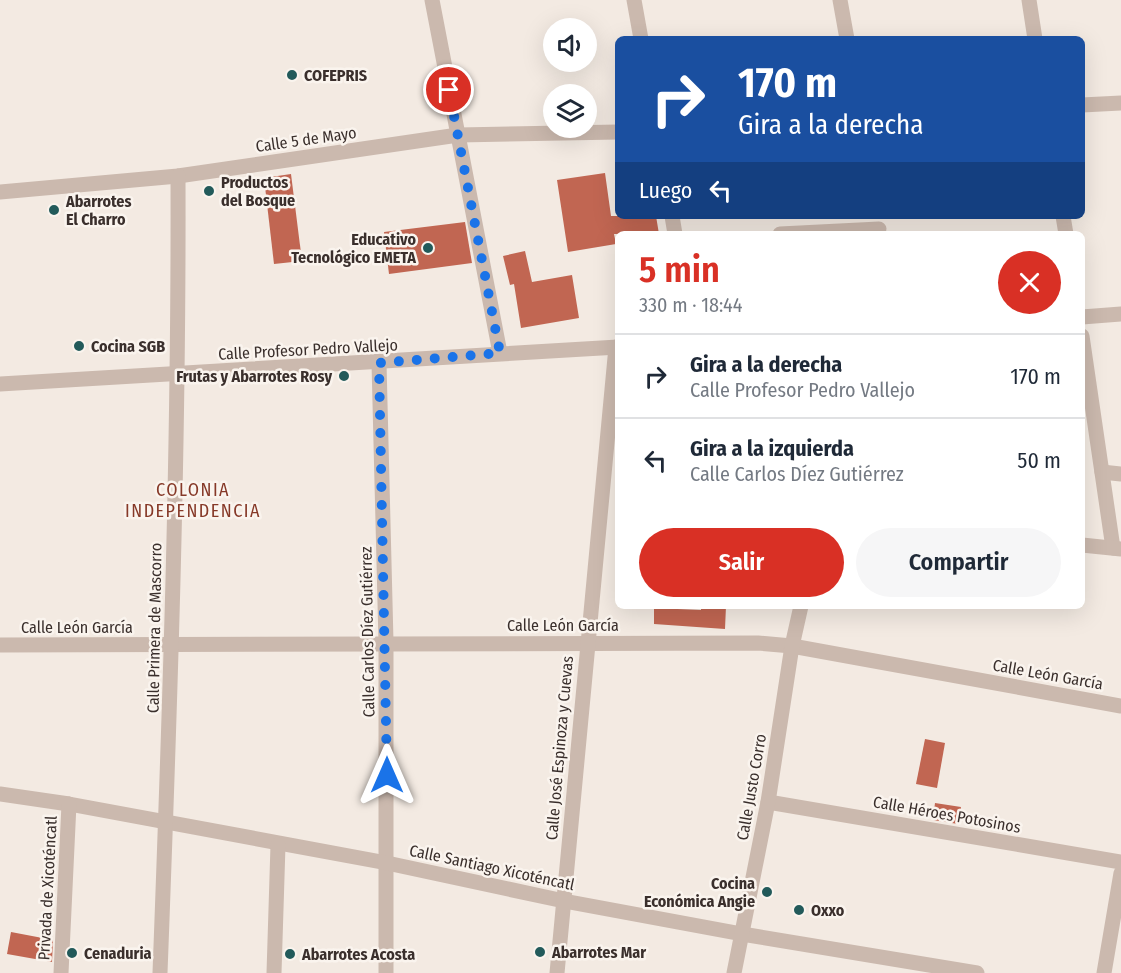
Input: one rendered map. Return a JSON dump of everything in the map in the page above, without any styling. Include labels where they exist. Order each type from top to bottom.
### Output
[{"type":"street","points":[[432,0],[500,353]]},
{"type":"street","points":[[634,0],[640,36]]},
{"type":"street","points":[[840,0],[846,36]]},
{"type":"street","points":[[1029,0],[1035,36]]},
{"type":"street","points":[[1085,105],[1121,104]]},
{"type":"street","name":"Calle 5 de Mayo","points":[[0,192],[178,176],[458,135],[615,132]]},
{"type":"street","name":"Calle Primera de Mascorro","points":[[160,973],[173,646],[178,374],[178,176]]},
{"type":"street","points":[[817,231],[878,226]]},
{"type":"street","points":[[1085,317],[1121,314]]},
{"type":"street","name":"Calle Profesor Pedro Vallejo","points":[[0,384],[615,347]]},
{"type":"street","points":[[1085,356],[1102,472],[1117,549],[1085,545]]},
{"type":"street","name":"Calle Carlos Díez Gutiérrez","points":[[379,363],[386,642],[386,973]]},
{"type":"street","name":"Calle José Espinoza y Cuevas","points":[[557,973],[586,643],[615,366]]},
{"type":"street","points":[[1102,472],[1121,474]]},
{"type":"street","name":"Calle Justo Corro","points":[[734,973],[768,802],[792,646],[800,609]]},
{"type":"street","name":"Calle León García","points":[[0,645],[173,646],[386,642],[758,643],[792,646],[1121,706]]},
{"type":"street","name":"Calle Santiago Xicoténcatl","points":[[0,794],[69,804],[278,845],[387,863],[564,901],[741,934],[977,973]]},
{"type":"street","name":"Calle Héroes Potosinos","points":[[768,802],[1121,862]]},
{"type":"street","name":"Privada de Xicoténcatl","points":[[61,973],[69,804]]},
{"type":"street","points":[[274,973],[278,845]]},
{"type":"street","points":[[1104,973],[1121,873]]},
{"type":"building","points":[[605,173],[611,216],[615,216],[615,219],[656,219],[658,231],[615,231],[615,244],[568,252],[557,180]]},
{"type":"building","points":[[291,174],[302,261],[274,264],[264,178]]},
{"type":"building","name":"Educativo Tecnológico EMETA","points":[[465,222],[472,263],[389,274],[384,232]]},
{"type":"building","points":[[525,251],[532,282],[572,275],[579,318],[521,328],[514,284],[510,285],[503,256]]},
{"type":"building","points":[[654,609],[726,609],[725,629],[654,624]]},
{"type":"building","points":[[925,739],[945,743],[937,788],[916,784]]},
{"type":"building","points":[[935,803],[961,807],[958,824],[933,820]]},
{"type":"building","points":[[11,932],[53,940],[52,962],[7,954]]},
{"type":"place","name":"COFEPRIS","points":[[292,75]]},
{"type":"place","name":"Productos del Bosque","points":[[209,191]]},
{"type":"place","name":"Abarrotes El Charro","points":[[54,210]]},
{"type":"place","name":"Educativo Tecnológico EMETA","points":[[428,248]]},
{"type":"place","name":"Cocina SGB","points":[[79,346]]},
{"type":"place","name":"Frutas y Abarrotes Rosy","points":[[344,376]]},
{"type":"place","name":"Cocina Económica Angie","points":[[767,892]]},
{"type":"place","name":"Oxxo","points":[[799,910]]},
{"type":"place","name":"Abarrotes Mar","points":[[540,952]]},
{"type":"place","name":"Cenaduria","points":[[72,953]]},
{"type":"place","name":"Abarrotes Acosta","points":[[290,954]]},
{"type":"district","name":"COLONIA INDEPENDENCIA","points":[[193,500]]},
{"type":"route","points":[[387,775],[379,363],[500,353],[449,90]]}]
